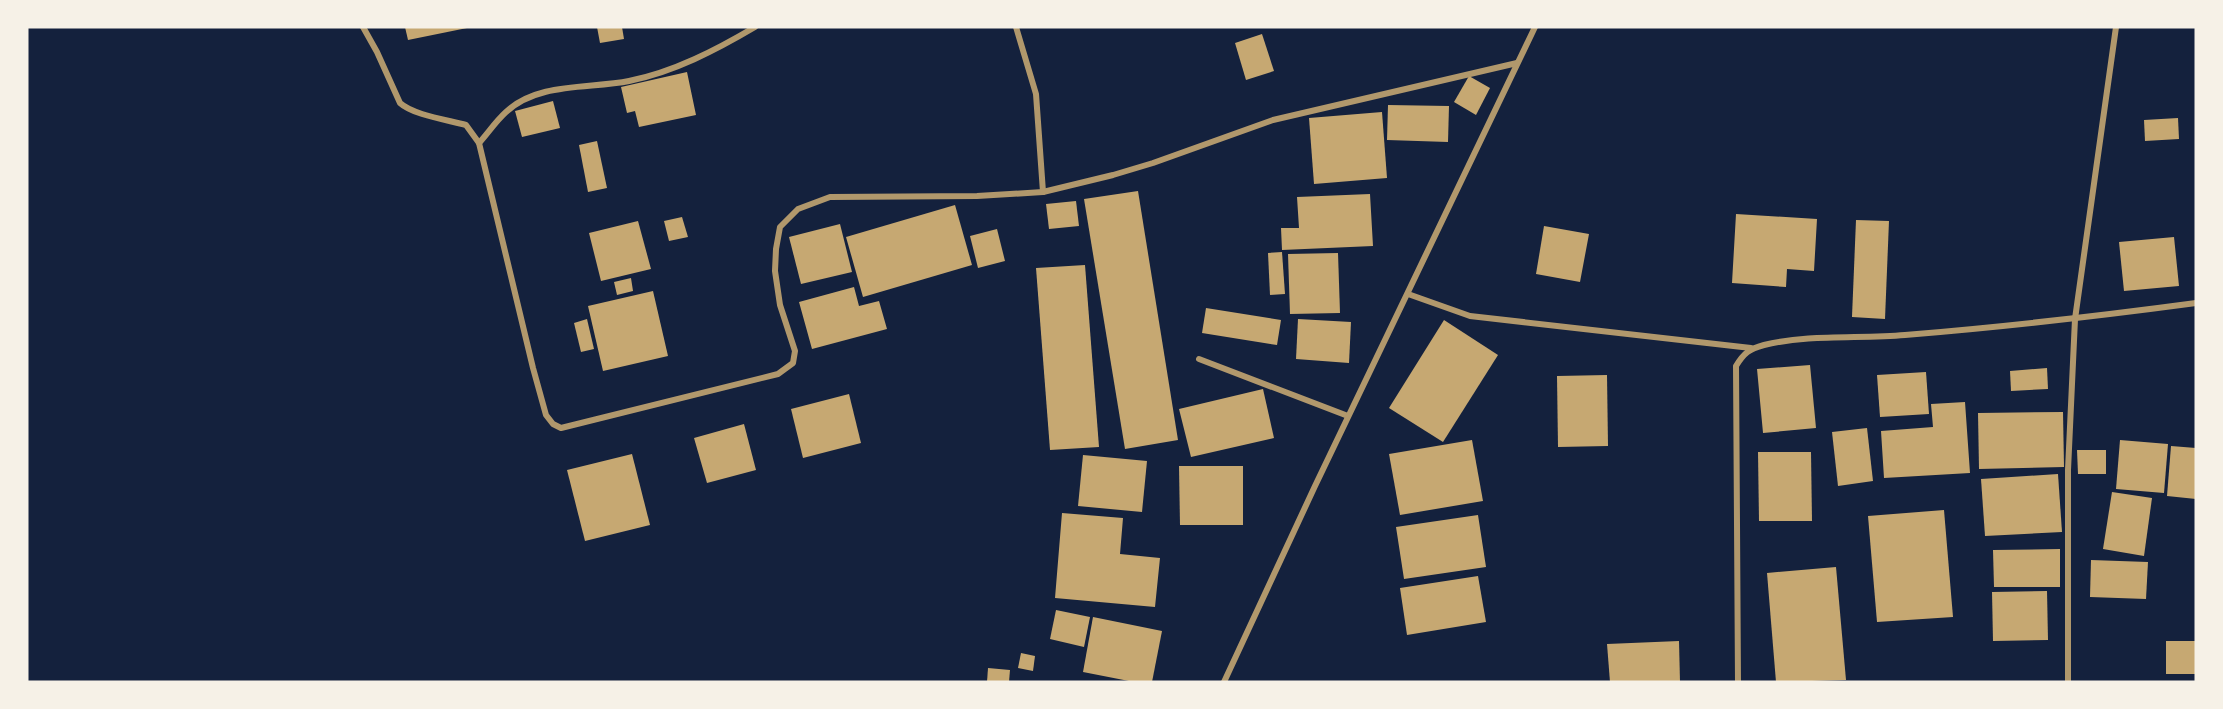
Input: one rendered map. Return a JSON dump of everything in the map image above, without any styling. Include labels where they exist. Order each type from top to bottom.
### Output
[{"type":"street","points":[[363,27],[400,103],[418,112],[466,125],[479,143],[512,287],[546,415],[553,424],[561,428],[778,374],[787,369],[793,363],[795,351],[780,305],[775,271],[776,249],[780,227],[798,209],[830,197],[976,196],[1043,192],[1153,163],[1274,120],[1517,63]]},
{"type":"street","points":[[479,143],[507,111],[527,98],[549,91],[630,81],[684,65],[755,27]]},
{"type":"street","points":[[1016,27],[1036,94],[1043,192]]},
{"type":"street","points":[[1224,682],[1348,416],[1535,27]]},
{"type":"street","points":[[2068,682],[2068,470],[2075,319],[2116,27]]},
{"type":"street","points":[[1408,294],[1470,316],[1751,348],[1801,339],[1876,338],[2075,319],[2196,303]]},
{"type":"street","points":[[1738,682],[1736,366],[1744,352],[1751,348]]},
{"type":"street","points":[[1199,359],[1348,416]]},
{"type":"building","points":[[405,27],[467,27],[467,28],[408,40]]},
{"type":"building","points":[[597,27],[622,27],[624,39],[600,43]]},
{"type":"building","points":[[1262,34],[1274,71],[1246,80],[1235,43]]},
{"type":"building","points":[[687,72],[696,115],[639,127],[635,111],[627,113],[621,87]]},
{"type":"building","points":[[1469,76],[1490,88],[1476,115],[1454,102]]},
{"type":"building","points":[[553,101],[560,128],[522,137],[515,111]]},
{"type":"building","points":[[1388,105],[1449,106],[1448,142],[1387,140]]},
{"type":"building","points":[[1382,112],[1387,178],[1314,184],[1309,118]]},
{"type":"building","points":[[2178,118],[2179,139],[2145,141],[2144,120]]},
{"type":"building","points":[[597,141],[607,188],[588,192],[579,145]]},
{"type":"building","points":[[1138,191],[1178,440],[1125,449],[1084,199]]},
{"type":"building","points":[[1370,194],[1373,246],[1282,250],[1281,228],[1299,228],[1297,197]]},
{"type":"building","points":[[1076,201],[1079,226],[1049,229],[1046,204]]},
{"type":"building","points":[[955,205],[972,265],[863,297],[846,237]]},
{"type":"building","points":[[1736,214],[1817,219],[1814,271],[1787,269],[1786,287],[1732,283]]},
{"type":"building","points":[[682,217],[688,237],[669,241],[664,221]]},
{"type":"building","points":[[1856,220],[1889,221],[1885,319],[1852,317]]},
{"type":"building","points":[[638,221],[651,269],[601,281],[589,233]]},
{"type":"building","points":[[840,224],[852,272],[801,284],[789,237]]},
{"type":"building","points":[[1544,226],[1589,234],[1580,282],[1536,274]]},
{"type":"building","points":[[997,229],[1005,261],[978,268],[970,236]]},
{"type":"building","points":[[2174,237],[2179,286],[2124,291],[2119,242]]},
{"type":"building","points":[[1282,252],[1285,294],[1270,295],[1268,253]]},
{"type":"building","points":[[1338,253],[1340,313],[1290,314],[1288,254]]},
{"type":"building","points":[[1085,265],[1099,447],[1050,450],[1036,268]]},
{"type":"building","points":[[631,278],[633,291],[617,295],[614,282]]},
{"type":"building","points":[[854,287],[859,306],[879,301],[887,329],[812,349],[799,302]]},
{"type":"building","points":[[653,291],[668,356],[603,371],[588,306]]},
{"type":"building","points":[[1206,308],[1281,320],[1277,345],[1202,333]]},
{"type":"building","points":[[587,319],[594,349],[581,352],[574,323]]},
{"type":"building","points":[[1298,319],[1351,322],[1349,363],[1296,359]]},
{"type":"building","points":[[1444,320],[1498,355],[1443,442],[1389,408]]},
{"type":"building","points":[[1810,365],[1816,428],[1763,433],[1757,369]]},
{"type":"building","points":[[2047,368],[2048,389],[2011,391],[2010,371]]},
{"type":"building","points":[[1926,372],[1929,414],[1880,417],[1877,375]]},
{"type":"building","points":[[1607,375],[1608,446],[1558,447],[1557,376]]},
{"type":"building","points":[[1263,389],[1274,438],[1191,457],[1179,409]]},
{"type":"building","points":[[849,394],[861,443],[803,458],[791,409]]},
{"type":"building","points":[[1965,402],[1970,473],[1884,478],[1881,431],[1933,427],[1931,404]]},
{"type":"building","points":[[2063,412],[2064,467],[1979,469],[1978,413]]},
{"type":"building","points":[[744,424],[756,470],[707,483],[694,438]]},
{"type":"building","points":[[1867,428],[1873,481],[1838,486],[1832,432]]},
{"type":"building","points":[[1472,440],[1483,501],[1400,515],[1389,454]]},
{"type":"building","points":[[2120,440],[2168,444],[2164,493],[2116,489]]},
{"type":"building","points":[[2171,446],[2196,448],[2196,499],[2167,496]]},
{"type":"building","points":[[2077,450],[2106,450],[2106,474],[2078,474]]},
{"type":"building","points":[[1758,452],[1811,452],[1812,521],[1759,521]]},
{"type":"building","points":[[632,454],[650,525],[585,541],[567,470]]},
{"type":"building","points":[[1083,455],[1147,461],[1142,512],[1078,506]]},
{"type":"building","points":[[1179,466],[1243,466],[1243,525],[1180,525]]},
{"type":"building","points":[[2058,474],[2062,532],[1985,536],[1981,479]]},
{"type":"building","points":[[2112,492],[2152,498],[2144,556],[2103,549]]},
{"type":"building","points":[[1944,510],[1953,617],[1877,622],[1868,516]]},
{"type":"building","points":[[1062,513],[1123,518],[1120,554],[1160,558],[1155,607],[1055,598]]},
{"type":"building","points":[[1478,515],[1486,567],[1404,579],[1396,527]]},
{"type":"building","points":[[2060,549],[2060,587],[1994,587],[1993,550]]},
{"type":"building","points":[[2091,560],[2148,562],[2146,599],[2090,597]]},
{"type":"building","points":[[1836,567],[1846,680],[1776,682],[1767,573]]},
{"type":"building","points":[[1478,576],[1486,622],[1407,635],[1400,588]]},
{"type":"building","points":[[2047,591],[2048,640],[1993,641],[1992,592]]},
{"type":"building","points":[[1056,610],[1090,617],[1084,647],[1050,639]]},
{"type":"building","points":[[1093,617],[1162,631],[1152,682],[1134,682],[1083,672]]},
{"type":"building","points":[[1679,641],[1680,682],[1610,682],[1607,644]]},
{"type":"building","points":[[2166,641],[2196,641],[2196,674],[2166,674]]},
{"type":"building","points":[[1021,653],[1035,656],[1033,671],[1018,668]]},
{"type":"building","points":[[988,668],[1010,670],[1009,682],[987,682]]}]
